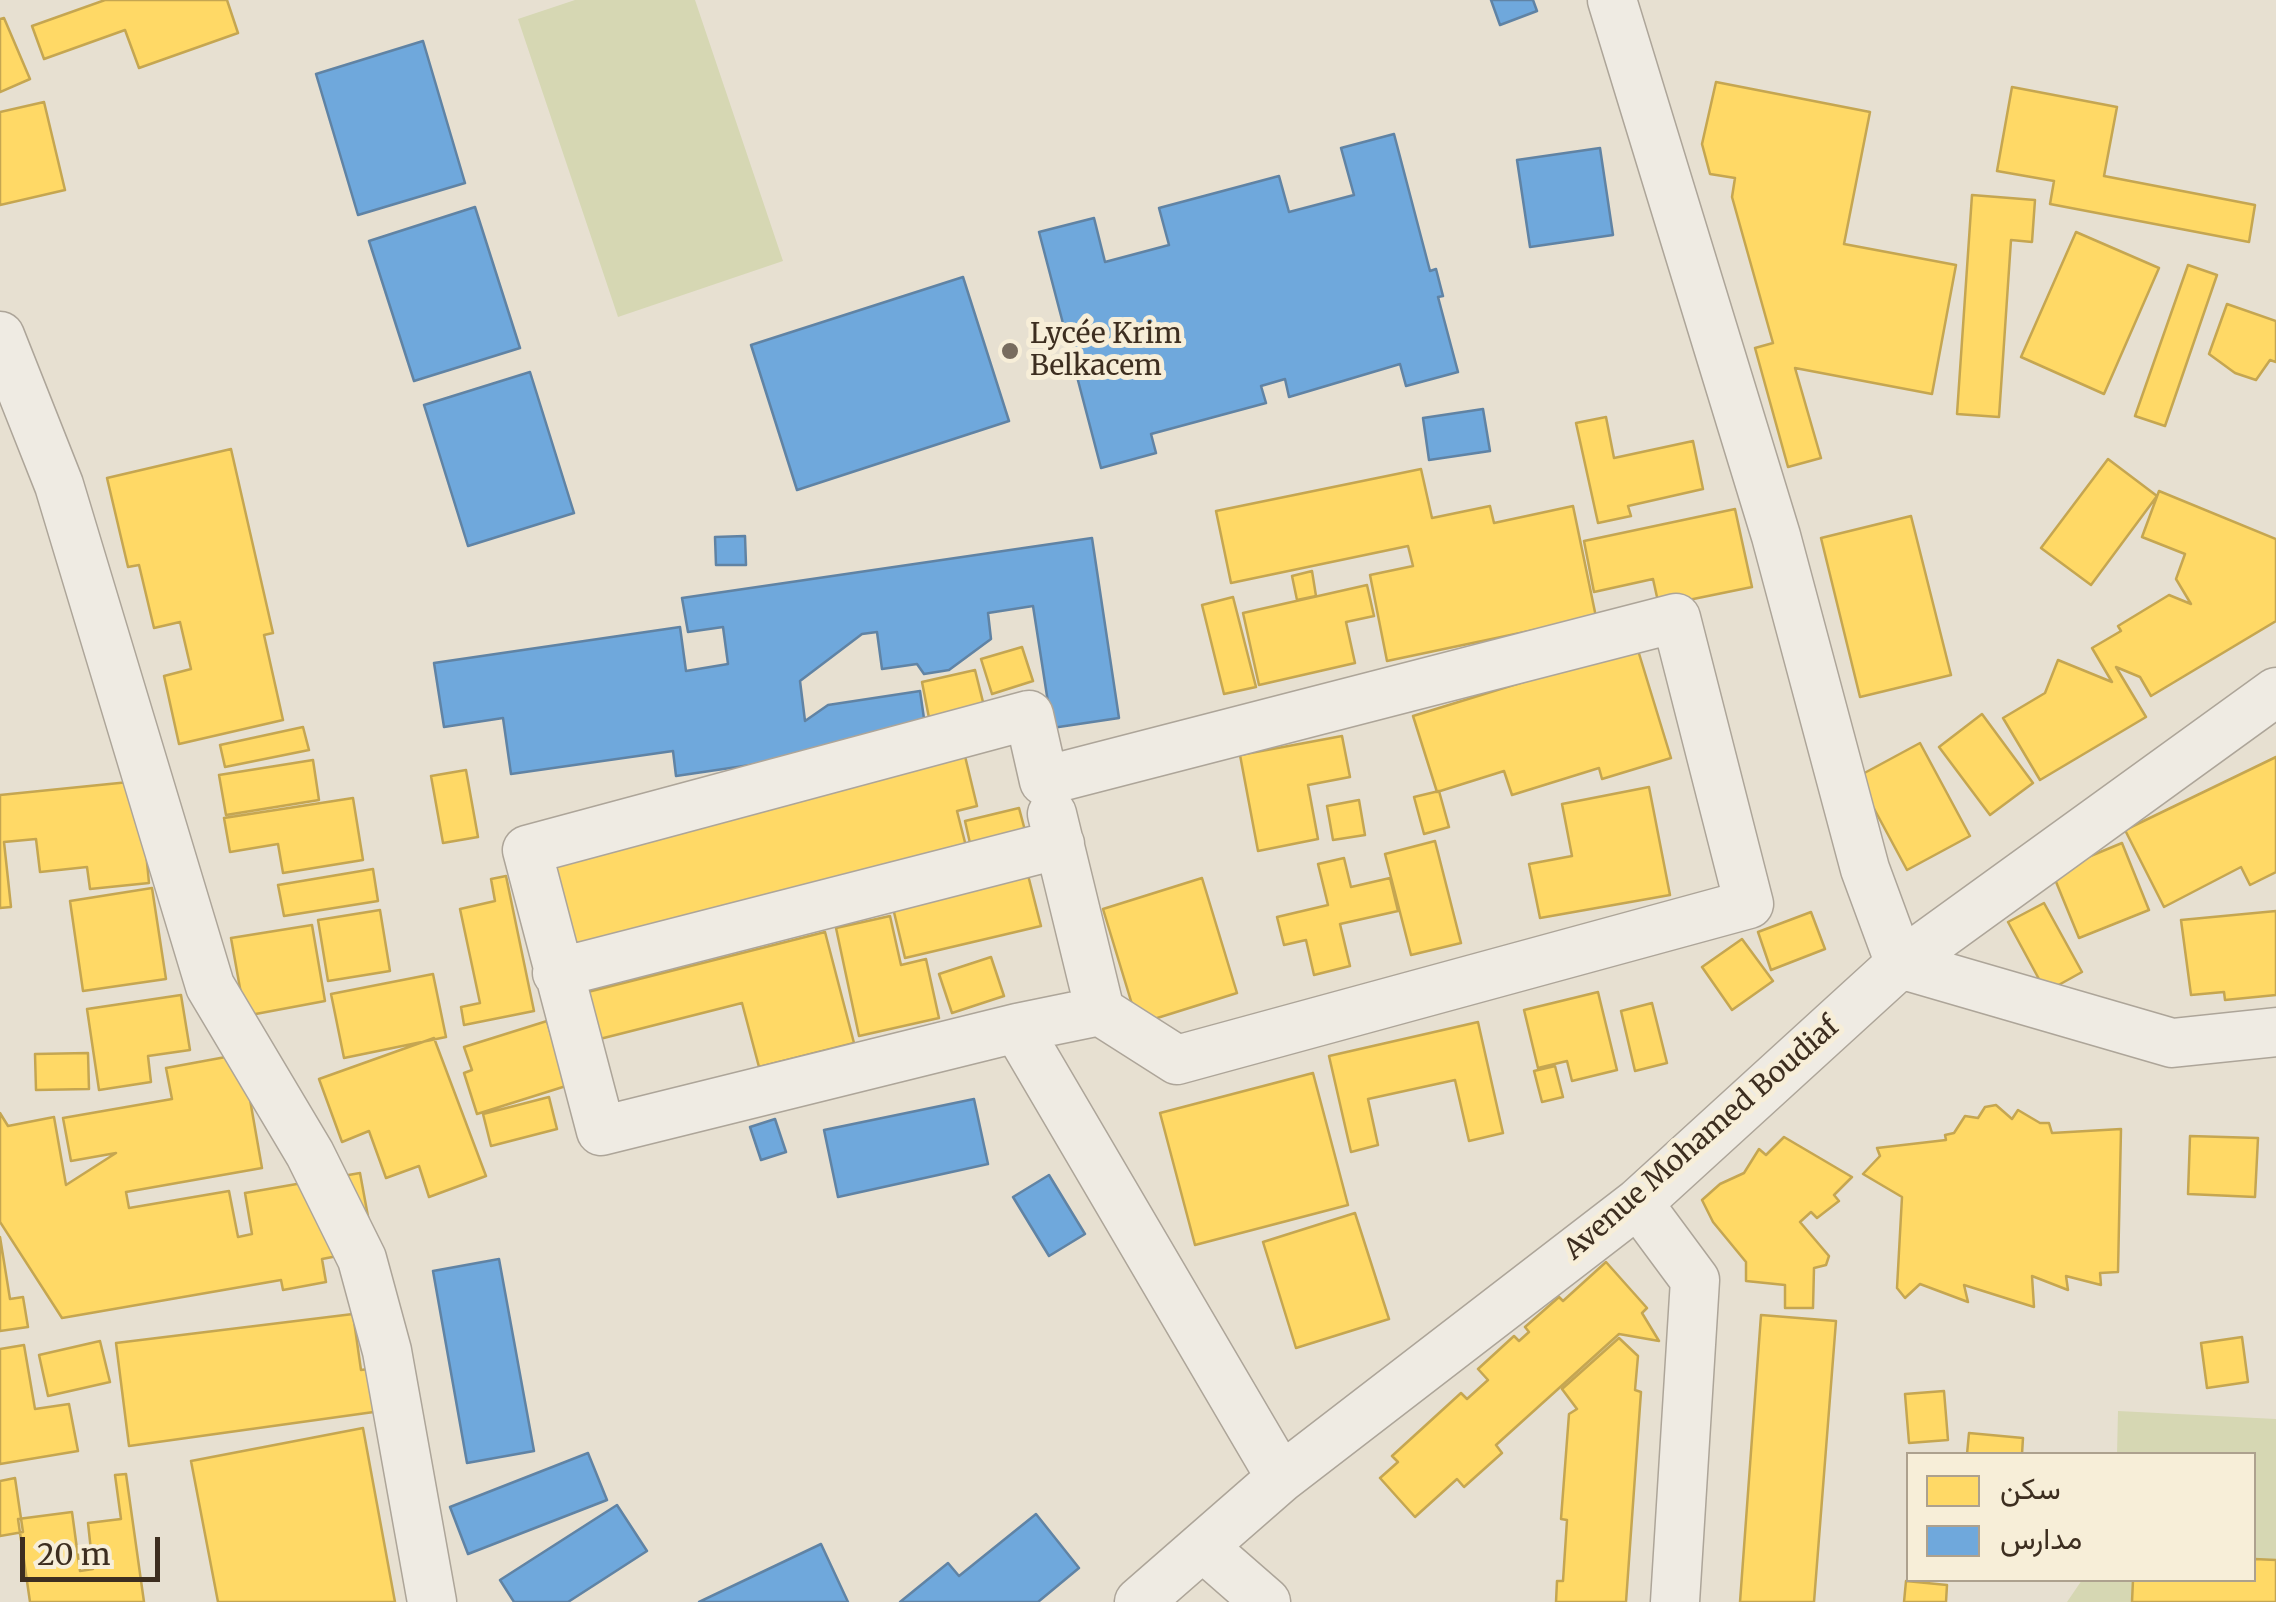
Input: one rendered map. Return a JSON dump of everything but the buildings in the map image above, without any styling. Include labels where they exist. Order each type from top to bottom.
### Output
[{"type":"street","points":[[1612,0],[1776,536],[1866,869],[1900,964],[2172,1043],[2276,1032]]},
{"type":"street","points":[[0,336],[58,485],[210,986],[310,1154],[362,1259],[387,1352],[432,1602]]},
{"type":"street","points":[[1044,781],[1676,618],[1749,904],[1177,1060],[1100,1010],[1044,781],[1029,715],[527,850],[601,1131],[1100,1010]]},
{"type":"street","name":"Avenue Mohamed Boudiaf","points":[[1139,1602],[1281,1478],[1638,1203],[1900,964],[2276,692]]},
{"type":"street","points":[[557,973],[1060,844]]},
{"type":"street","points":[[1016,1028],[1281,1478]]},
{"type":"street","points":[[1638,1203],[1695,1280],[1675,1602]]},
{"type":"street","points":[[1203,1547],[1266,1602]]},
{"type":"green space","points":[[575,0],[695,0],[783,261],[618,317],[518,19]]},
{"type":"green space","points":[[2118,1411],[2276,1419],[2276,1602],[2067,1602],[2081,1582],[2256,1582],[2256,1452],[2117,1452]]},
{"type":"place","name":"Lycée Krim Belkacem","points":[[1010,351]]}]
